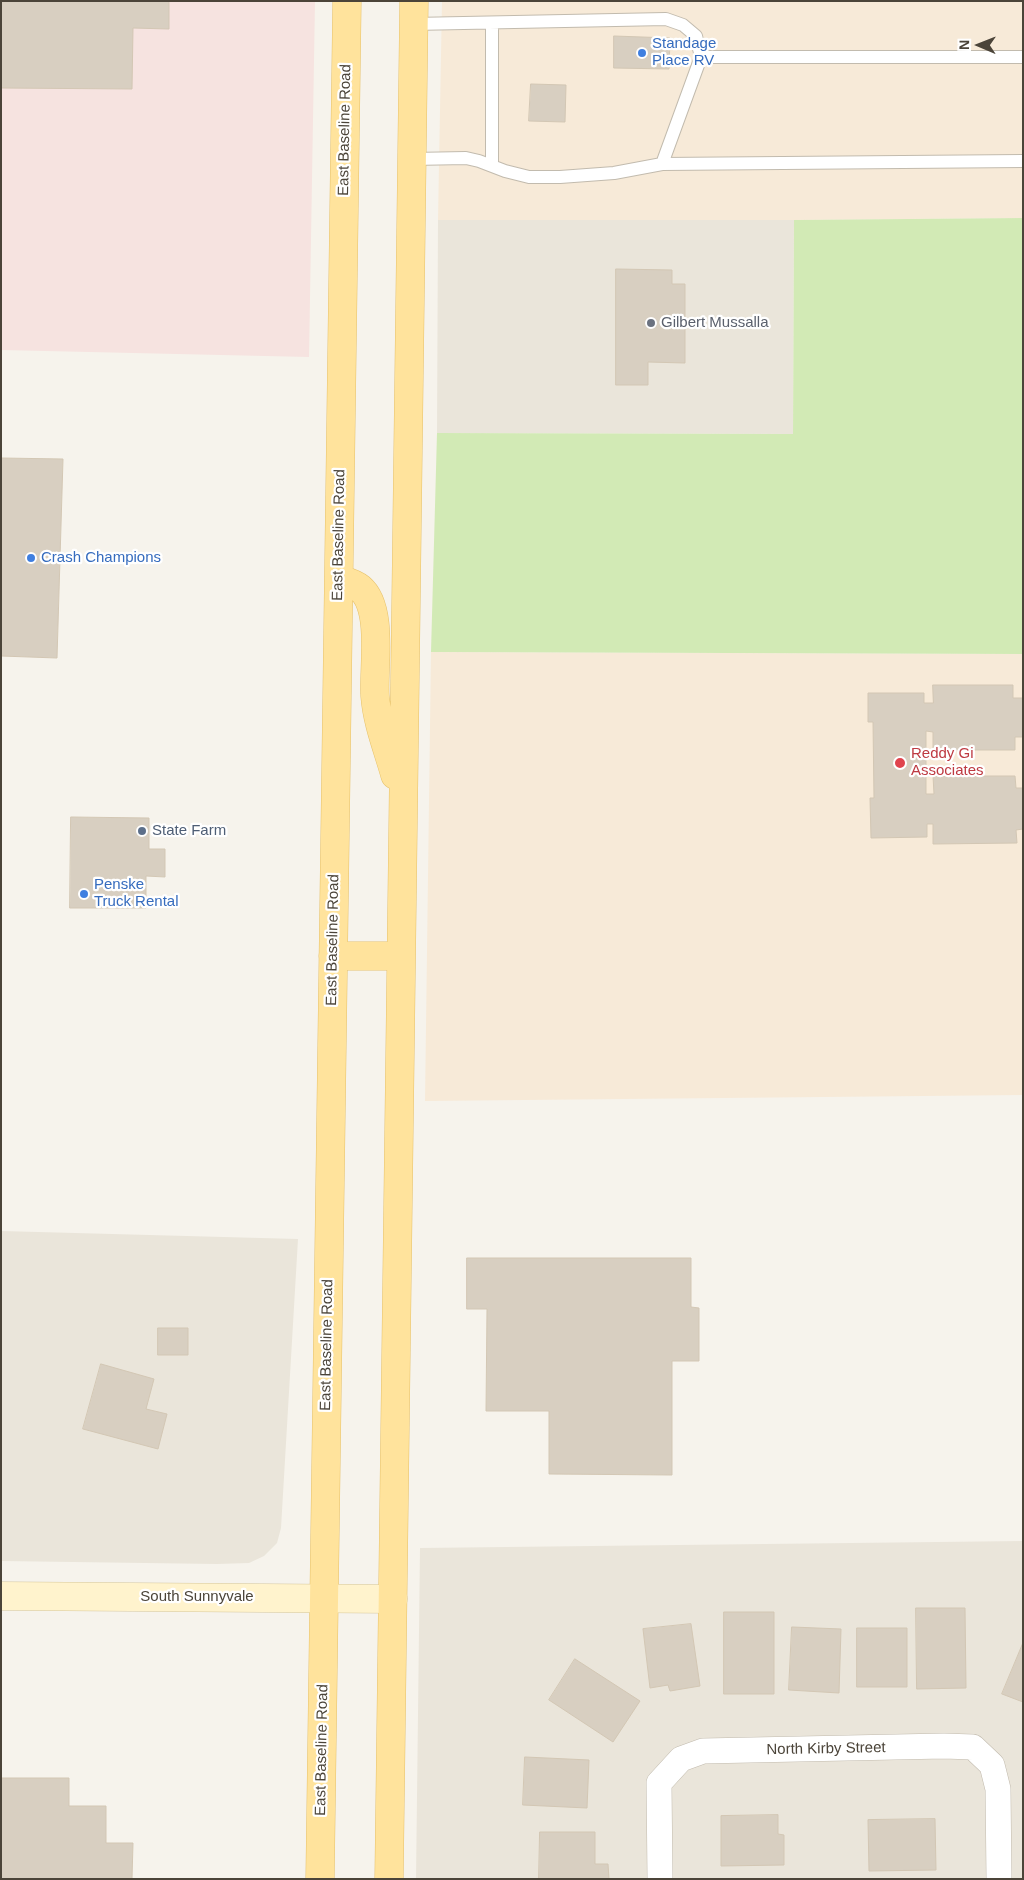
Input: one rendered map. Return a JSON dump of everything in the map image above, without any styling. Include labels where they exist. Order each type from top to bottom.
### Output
[{"type":"main road","name":"East Baseline Road","points":[[320,1879],[347,1]]},
{"type":"main road","points":[[388,1879],[414,13]]},
{"type":"main road","points":[[339,579],[358,586],[364,592],[371,606],[374,626],[375,696],[378,717],[403,803]]},
{"type":"main road","points":[[333,956],[401,956]]},
{"type":"street","name":"South Sunnyvale","points":[[1,1596],[393,1599]]},
{"type":"street","name":"North Kirby Street","points":[[660,1879],[659,1783],[681,1759],[703,1751],[973,1747],[992,1765],[998,1789],[999,1879]]},
{"type":"lane","points":[[414,13],[492,23],[666,19],[683,25],[696,36],[701,57],[662,164]]},
{"type":"lane","points":[[492,23],[492,166]]},
{"type":"lane","points":[[701,57],[1023,57]]},
{"type":"lane","points":[[412,159],[466,158],[529,177],[614,173],[662,164],[1023,161]]},
{"type":"shaded area","points":[[1,1],[315,1],[309,357],[1,350]]},
{"type":"shaded area","points":[[442,1],[1023,1],[1023,218],[438,220]]},
{"type":"shaded area","points":[[438,220],[794,220],[793,434],[437,433]]},
{"type":"shaded area","points":[[431,652],[1023,654],[1023,1095],[425,1101]]},
{"type":"shaded area","points":[[1,1231],[298,1239],[281,1528],[277,1543],[264,1556],[249,1563],[217,1564],[1,1561]]},
{"type":"shaded area","points":[[1023,1541],[1023,1879],[416,1879],[420,1548]]},
{"type":"green space","points":[[1023,218],[1023,654],[431,652],[437,433],[793,434],[794,220]]},
{"type":"building","points":[[1,1],[169,1],[169,29],[133,28],[132,89],[1,88]]},
{"type":"building","name":"Standage Place RV","points":[[614,36],[670,38],[669,69],[614,68]]},
{"type":"building","points":[[531,84],[566,85],[565,122],[529,121]]},
{"type":"building","name":"Gilbert Mussalla","points":[[616,269],[672,270],[672,284],[685,284],[685,363],[648,362],[648,385],[616,385]]},
{"type":"building","name":"Crash Champions","points":[[1,458],[63,459],[57,658],[1,656]]},
{"type":"building","name":"Reddy Gi Associates","points":[[933,685],[1013,685],[1013,698],[1023,698],[1023,737],[1015,737],[1015,750],[933,750],[933,732],[926,731],[926,794],[934,794],[933,776],[1015,776],[1016,788],[1023,788],[1023,829],[1016,830],[1017,843],[933,844],[933,824],[927,824],[927,837],[871,838],[870,798],[874,798],[873,722],[868,722],[868,693],[924,693],[924,703],[933,703]]},
{"type":"building","points":[[71,817],[149,818],[149,849],[165,849],[165,877],[146,876],[146,908],[70,908]]},
{"type":"building","points":[[467,1258],[691,1258],[691,1307],[699,1308],[699,1361],[672,1361],[672,1475],[549,1474],[549,1411],[486,1411],[487,1309],[467,1309]]},
{"type":"building","points":[[158,1328],[188,1328],[188,1355],[158,1355]]},
{"type":"building","points":[[101,1364],[154,1379],[146,1409],[167,1414],[158,1449],[83,1429]]},
{"type":"building","points":[[916,1608],[965,1608],[966,1688],[917,1689]]},
{"type":"building","points":[[724,1612],[774,1612],[774,1694],[724,1694]]},
{"type":"building","points":[[691,1624],[700,1686],[670,1691],[668,1685],[650,1688],[643,1629]]},
{"type":"building","points":[[792,1627],[841,1629],[839,1693],[789,1690]]},
{"type":"building","points":[[857,1628],[907,1628],[907,1687],[857,1687]]},
{"type":"building","points":[[1023,1643],[1023,1702],[1002,1694]]},
{"type":"building","points":[[575,1659],[640,1701],[613,1742],[549,1700]]},
{"type":"building","points":[[525,1757],[589,1760],[587,1808],[523,1805]]},
{"type":"building","points":[[1,1778],[69,1778],[69,1806],[106,1806],[106,1843],[133,1843],[132,1879],[1,1879]]},
{"type":"building","points":[[778,1815],[778,1834],[784,1835],[784,1865],[721,1866],[721,1816]]},
{"type":"building","points":[[935,1819],[936,1870],[869,1871],[868,1820]]},
{"type":"building","points":[[540,1832],[595,1832],[595,1864],[608,1864],[609,1879],[539,1879]]},
{"type":"place","name":"Standage Place RV","points":[[642,53]]},
{"type":"place","name":"Gilbert Mussalla","points":[[651,323]]},
{"type":"place","name":"Crash Champions","points":[[31,558]]},
{"type":"place","name":"Reddy Gi Associates","points":[[900,763]]},
{"type":"place","name":"State Farm","points":[[142,831]]},
{"type":"place","name":"Penske Truck Rental","points":[[84,894]]}]
